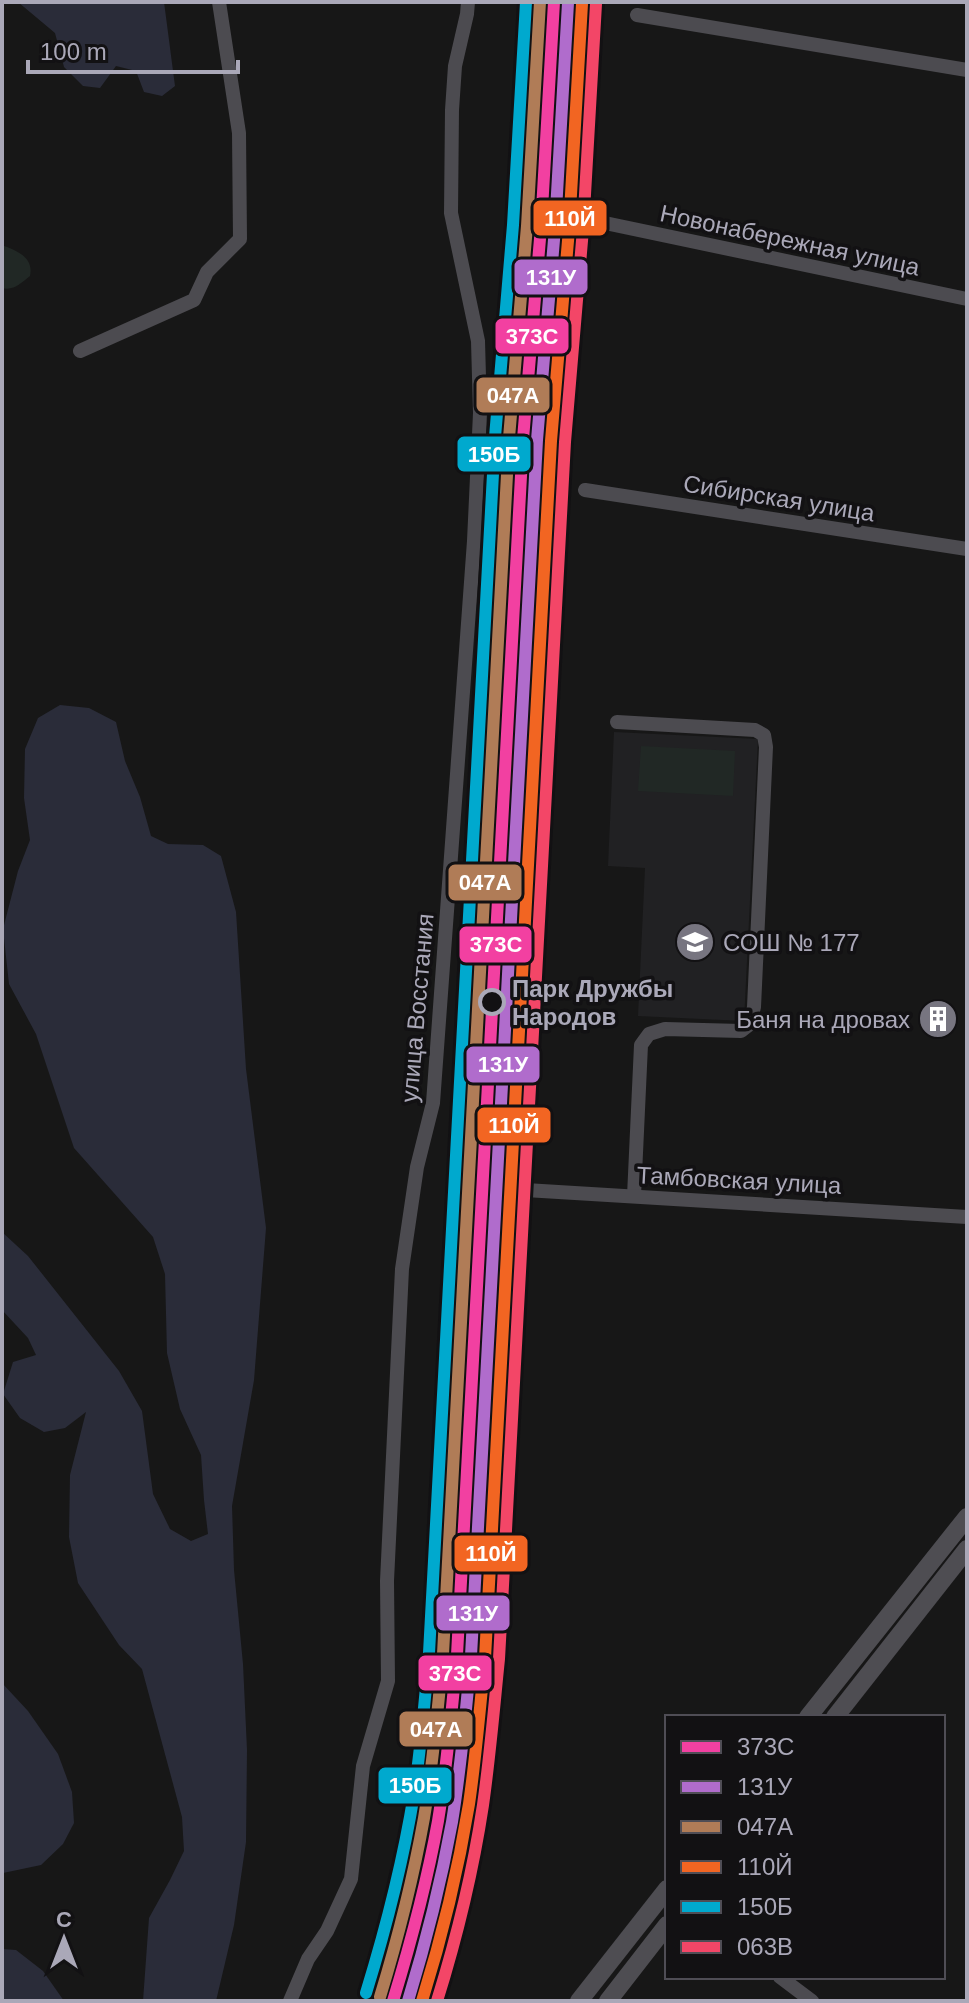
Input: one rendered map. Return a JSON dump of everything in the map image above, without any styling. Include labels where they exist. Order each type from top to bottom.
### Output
[{"type":"main road","points":[[810,1715],[967,1517]]},
{"type":"main road","points":[[837,1715],[967,1549]]},
{"type":"main road","points":[[579,2001],[665,1892]]},
{"type":"main road","points":[[608,2001],[665,1928]]},
{"type":"street","points":[[80,351],[194,300],[207,272],[240,239],[239,133],[219,2]]},
{"type":"street","name":"улица Восстания","points":[[290,2001],[308,1959],[327,1931],[351,1879],[363,1766],[388,1681],[387,1581],[402,1269],[417,1167],[433,1103],[474,541],[480,413],[478,341],[451,213],[455,66],[468,2]]},
{"type":"street","points":[[637,15],[967,70]]},
{"type":"street","name":"Новонабережная улица","points":[[605,223],[967,299]]},
{"type":"street","name":"Сибирская улица","points":[[585,490],[967,549]]},
{"type":"street","points":[[617,722],[755,730],[764,735],[766,747],[754,1007],[750,1024],[741,1031],[665,1029],[649,1034],[641,1045],[634,1196]]},
{"type":"street","name":"Тамбовская улица","points":[[509,1189],[967,1217]]},
{"type":"street","points":[[783,1979],[812,2001]]},
{"type":"shaded area","points":[[2,245],[27,259],[31,269],[30,276],[10,288],[2,288]]},
{"type":"shaded area","name":"СОШ № 177","points":[[614,732],[758,739],[744,1021],[638,1016],[645,868],[608,866]]},
{"type":"shaded area","points":[[641,746],[735,751],[733,796],[638,791]]},
{"type":"water","points":[[18,2],[164,2],[175,86],[162,96],[144,92],[136,71],[116,66],[100,88],[83,86],[64,67],[55,33]]},
{"type":"water","points":[[60,705],[89,708],[116,722],[125,761],[151,836],[168,844],[203,845],[221,856],[236,912],[246,1069],[266,1228],[254,1380],[232,1506],[247,1750],[246,1842],[234,1925],[216,2001],[143,2001],[149,1918],[184,1851],[182,1817],[142,1669],[119,1645],[78,1583],[69,1537],[70,1475],[86,1412],[65,1428],[44,1432],[20,1418],[3,1394],[13,1362],[36,1355],[28,1338],[2,1310],[2,1232],[28,1256],[119,1371],[142,1411],[153,1494],[170,1529],[191,1541],[208,1534],[201,1455],[180,1409],[167,1353],[165,1274],[153,1237],[74,1148],[36,1034],[9,984],[3,929],[18,871],[30,840],[24,798],[25,749],[38,718]]},
{"type":"water","points":[[2,1683],[28,1711],[58,1754],[72,1792],[74,1823],[63,1844],[41,1865],[3,1873]]},
{"type":"water","points":[[2,1949],[16,1950],[43,1971],[64,2001],[2,2001]]},
{"type":"transit line","name":"150Б","points":[[366,1993],[410,1819],[429,1653],[495,437],[513,225],[526,2]]},
{"type":"transit line","name":"047А","points":[[380,1997],[405,1908],[424,1818],[443,1654],[509,438],[527,226],[540,2]]},
{"type":"transit line","name":"373C","points":[[393,2001],[418,1912],[438,1821],[457,1655],[523,439],[541,227],[554,2]]},
{"type":"transit line","name":"131У","points":[[408,2001],[433,1912],[452,1822],[471,1656],[537,440],[555,228],[568,3]]},
{"type":"transit line","name":"110Й","points":[[422,2001],[449,1904],[465,1829],[485,1658],[551,441],[569,229],[582,4]]},
{"type":"transit line","name":"063В","points":[[437,2001],[464,1904],[479,1830],[499,1659],[565,442],[583,229],[596,4]]},
{"type":"place","name":"СОШ № 177","points":[[695,942]]},
{"type":"place","name":"Парк Дружбы Народов","points":[[492,1002]]},
{"type":"place","name":"Баня на дровах","points":[[938,1019]]}]
